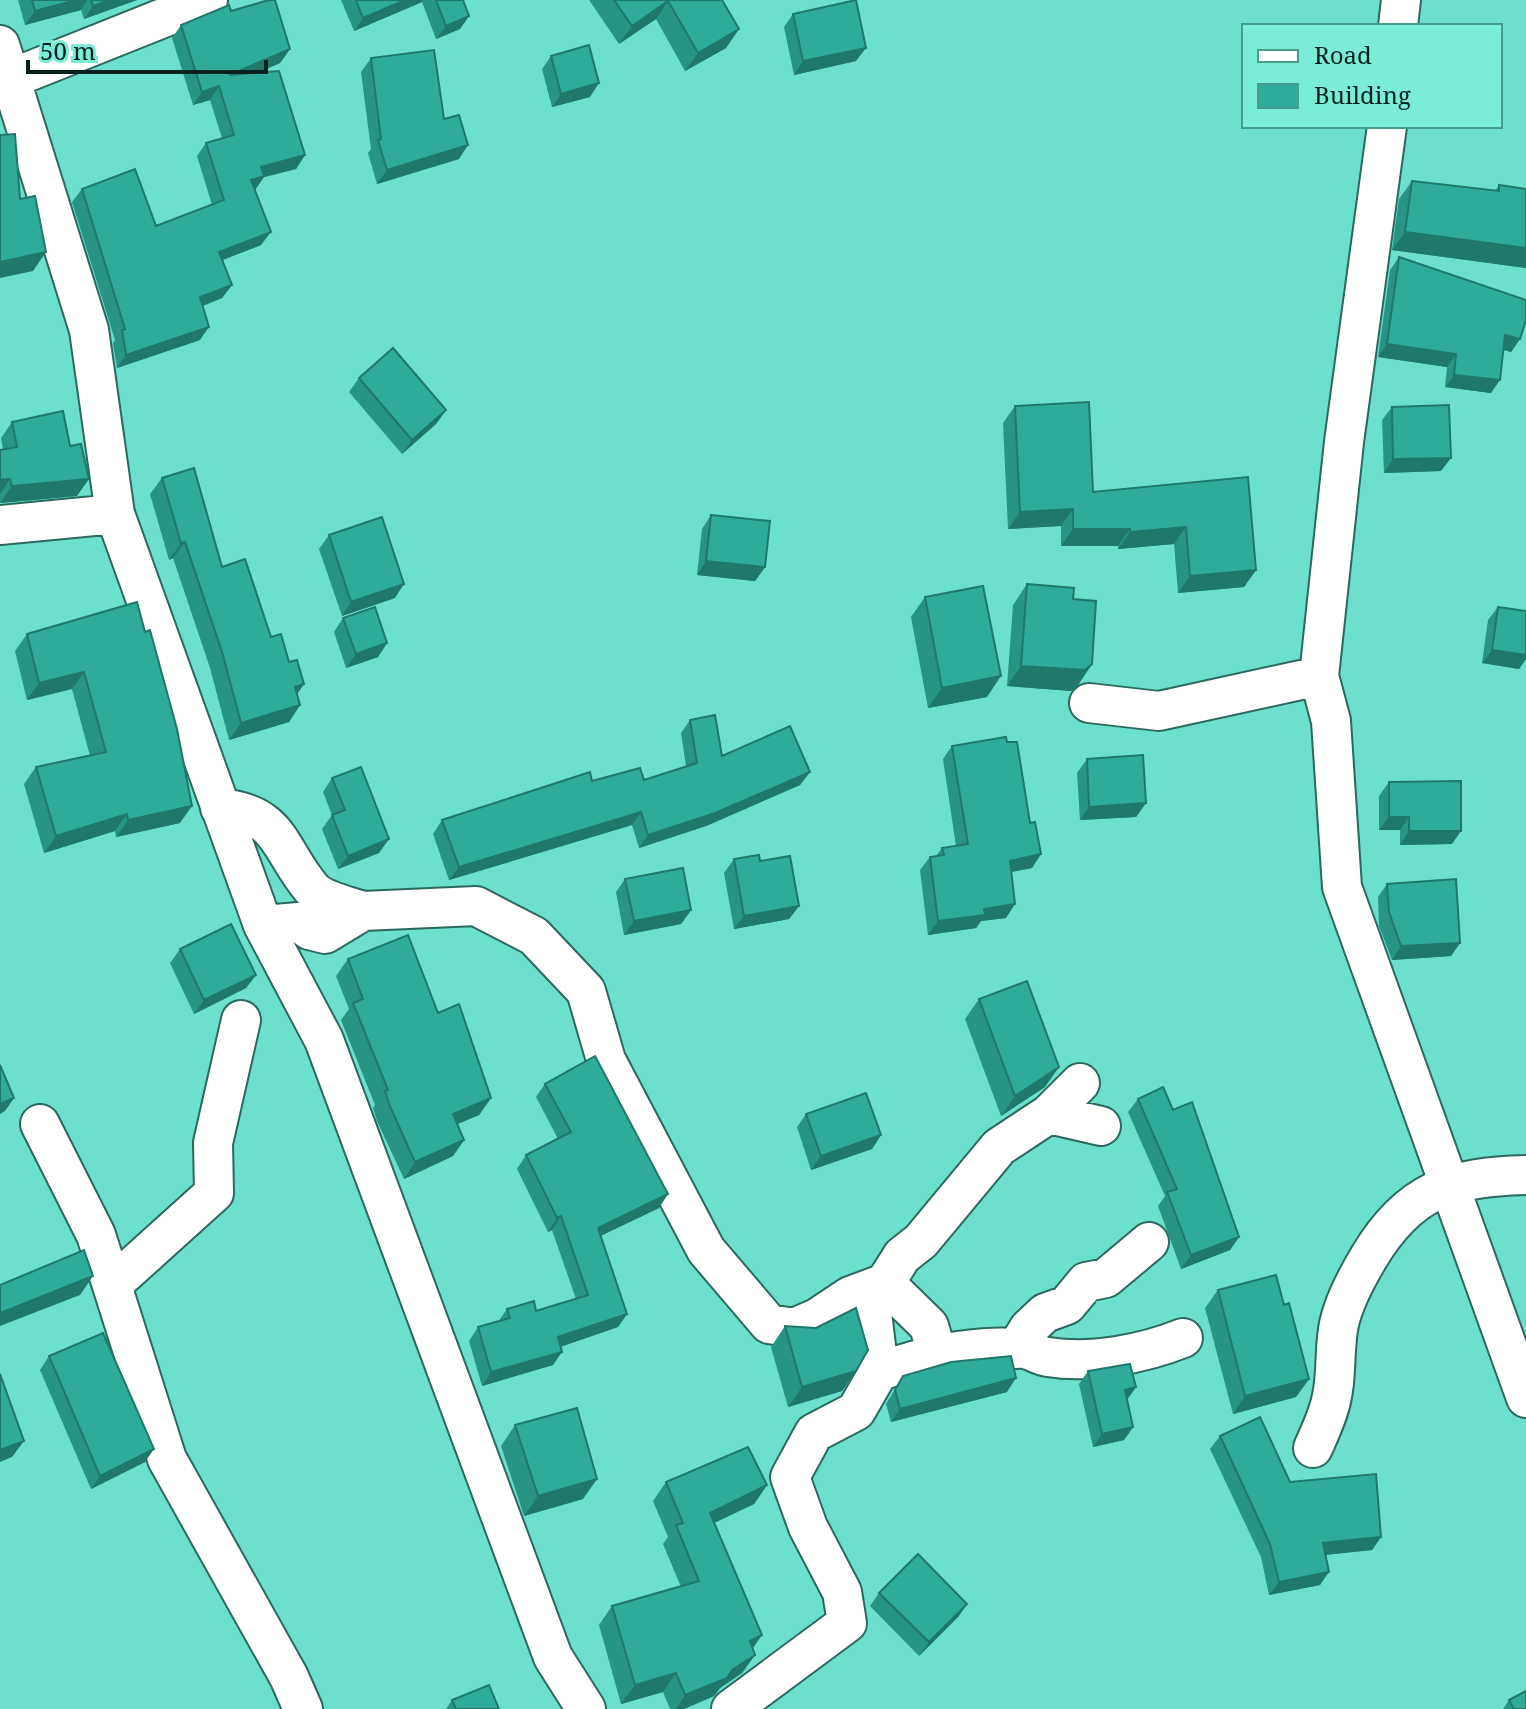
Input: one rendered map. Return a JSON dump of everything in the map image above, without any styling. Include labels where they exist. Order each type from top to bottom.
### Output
[{"type":"street","points":[[208,0],[5,62],[89,330],[115,514],[263,925],[324,1040],[553,1657],[586,1709]]},
{"type":"street","points":[[1398,24],[1401,0]]},
{"type":"street","points":[[1387,128],[1344,442],[1319,676],[1331,721],[1342,887],[1447,1186],[1526,1398]]},
{"type":"street","points":[[0,525],[115,514]]},
{"type":"street","points":[[1089,703],[1159,711],[1319,676]]},
{"type":"street","points":[[220,808],[242,810],[265,820],[314,892],[363,911],[476,906],[534,936],[586,991],[606,1060],[706,1250],[769,1324],[794,1328],[817,1318],[850,1296],[885,1283]]},
{"type":"street","points":[[263,925],[299,922],[309,930],[325,934],[363,911]]},
{"type":"street","points":[[112,1285],[214,1193],[213,1143],[241,1020]]},
{"type":"street","points":[[731,1709],[847,1623],[842,1592],[808,1527],[790,1477],[814,1433],[856,1411],[879,1371],[870,1296],[885,1283],[902,1256],[921,1241],[999,1147],[1049,1114],[1080,1083]]},
{"type":"street","points":[[1049,1114],[1101,1126]]},
{"type":"street","points":[[40,1124],[96,1235],[167,1459],[289,1677],[303,1709]]},
{"type":"street","points":[[1313,1448],[1332,1398],[1339,1323],[1359,1274],[1386,1228],[1414,1201],[1447,1186],[1482,1176],[1526,1175]]},
{"type":"street","points":[[1016,1349],[1029,1328],[1045,1313],[1067,1305],[1086,1282],[1106,1278],[1149,1242]]},
{"type":"street","points":[[885,1283],[929,1326],[937,1354]]},
{"type":"street","points":[[879,1371],[937,1354],[1016,1349],[1046,1357],[1085,1358],[1159,1347],[1183,1338]]},
{"type":"building","points":[[32,0],[76,0],[35,11]]},
{"type":"building","points":[[91,0],[109,0],[93,6]]},
{"type":"building","points":[[275,0],[290,49],[229,75],[279,71],[305,155],[261,167],[264,176],[251,180],[271,232],[219,252],[232,285],[200,297],[209,327],[126,355],[122,330],[125,329],[82,189],[135,169],[156,226],[224,200],[206,143],[234,135],[219,86],[202,92],[181,25],[229,5],[231,11]]},
{"type":"building","points":[[356,0],[405,0],[363,18]]},
{"type":"building","points":[[436,0],[463,0],[469,16],[446,26]]},
{"type":"building","points":[[614,0],[722,0],[739,29],[698,53],[668,1],[632,26]]},
{"type":"building","points":[[856,0],[866,48],[803,61],[793,14]]},
{"type":"building","points":[[589,45],[599,83],[561,94],[551,56]]},
{"type":"building","points":[[434,50],[444,119],[459,115],[468,145],[387,170],[378,140],[381,139],[371,58]]},
{"type":"building","points":[[15,134],[20,199],[35,196],[46,252],[0,262],[0,135]]},
{"type":"building","points":[[1412,181],[1499,191],[1499,185],[1526,189],[1526,248],[1405,232]]},
{"type":"building","points":[[1399,257],[1526,300],[1526,320],[1520,339],[1505,335],[1500,380],[1454,375],[1456,354],[1387,344]]},
{"type":"building","points":[[393,348],[446,410],[412,440],[359,378]]},
{"type":"building","points":[[1089,402],[1093,492],[1248,477],[1256,570],[1190,576],[1186,527],[1130,532],[1130,529],[1073,529],[1073,509],[1020,512],[1015,406]]},
{"type":"building","points":[[1449,405],[1451,458],[1393,459],[1392,407]]},
{"type":"building","points":[[63,411],[70,446],[81,444],[89,479],[12,486],[10,479],[0,480],[0,450],[17,447],[12,422]]},
{"type":"building","points":[[194,468],[222,567],[245,559],[271,637],[281,634],[289,662],[297,660],[304,684],[295,687],[300,705],[241,723],[222,652],[185,542],[181,543],[162,478]]},
{"type":"building","points":[[711,515],[770,521],[765,567],[706,561]]},
{"type":"building","points":[[382,517],[404,584],[351,602],[329,535]]},
{"type":"building","points":[[1027,584],[1074,588],[1073,599],[1096,601],[1092,664],[1085,670],[1021,666]]},
{"type":"building","points":[[983,586],[1001,676],[942,688],[925,597]]},
{"type":"building","points":[[137,602],[145,632],[150,630],[177,729],[192,806],[128,820],[127,814],[56,836],[36,767],[106,752],[84,672],[39,683],[27,634]]},
{"type":"building","points":[[375,607],[387,643],[356,654],[343,618]]},
{"type":"building","points":[[1498,607],[1526,611],[1526,655],[1492,650]]},
{"type":"building","points":[[715,715],[722,756],[790,726],[810,772],[715,813],[648,835],[641,812],[459,867],[442,820],[590,772],[592,781],[640,768],[644,780],[697,763],[690,720]]},
{"type":"building","points":[[1006,737],[1007,742],[1017,742],[1030,823],[1035,822],[1041,854],[1010,861],[1015,904],[984,909],[985,915],[938,921],[930,857],[944,855],[942,848],[968,844],[952,746]]},
{"type":"building","points":[[1143,755],[1146,803],[1089,807],[1087,759]]},
{"type":"building","points":[[361,767],[389,839],[348,856],[332,815],[345,810],[332,778]]},
{"type":"building","points":[[1461,781],[1461,831],[1409,831],[1409,817],[1389,817],[1389,782]]},
{"type":"building","points":[[759,855],[760,861],[790,856],[799,906],[744,916],[734,859]]},
{"type":"building","points":[[683,868],[691,910],[634,921],[625,879]]},
{"type":"building","points":[[1456,879],[1460,943],[1401,946],[1389,912],[1387,884]]},
{"type":"building","points":[[231,924],[256,975],[204,1000],[180,949]]},
{"type":"building","points":[[408,935],[438,1013],[459,1004],[491,1098],[453,1114],[464,1140],[415,1162],[389,1104],[385,1091],[388,1090],[353,1003],[363,999],[348,959]]},
{"type":"building","points":[[1027,981],[1059,1067],[1015,1096],[979,999]]},
{"type":"building","points":[[595,1056],[668,1194],[598,1228],[627,1314],[558,1337],[562,1352],[491,1372],[478,1327],[510,1318],[507,1309],[534,1301],[536,1311],[588,1295],[561,1216],[557,1218],[526,1155],[571,1132],[545,1084]]},
{"type":"building","points":[[0,1065],[14,1098],[0,1104]]},
{"type":"building","points":[[1163,1087],[1173,1110],[1192,1102],[1239,1237],[1191,1255],[1167,1192],[1177,1189],[1138,1099]]},
{"type":"building","points":[[866,1093],[881,1135],[821,1156],[806,1114]]},
{"type":"building","points":[[84,1250],[93,1276],[0,1313],[0,1285]]},
{"type":"building","points":[[1276,1275],[1284,1305],[1289,1303],[1309,1379],[1245,1396],[1218,1290]]},
{"type":"building","points":[[856,1308],[868,1350],[856,1371],[802,1387],[785,1326],[816,1328]]},
{"type":"building","points":[[103,1333],[154,1449],[100,1476],[49,1356]]},
{"type":"building","points":[[1011,1356],[1016,1378],[900,1409],[895,1390],[903,1376],[951,1362]]},
{"type":"building","points":[[1130,1364],[1136,1387],[1125,1390],[1133,1427],[1102,1434],[1088,1371]]},
{"type":"building","points":[[0,1374],[24,1441],[0,1450]]},
{"type":"building","points":[[577,1408],[597,1479],[538,1496],[515,1425]]},
{"type":"building","points":[[1260,1417],[1290,1482],[1376,1474],[1381,1537],[1323,1543],[1329,1572],[1279,1582],[1270,1544],[1220,1436]]},
{"type":"building","points":[[748,1447],[767,1485],[710,1513],[762,1635],[750,1641],[755,1655],[732,1670],[727,1678],[685,1695],[676,1673],[635,1685],[612,1606],[699,1581],[676,1525],[683,1523],[666,1482]]},
{"type":"building","points":[[918,1554],[967,1604],[929,1642],[879,1593]]},
{"type":"building","points":[[489,1685],[499,1709],[456,1709],[452,1700]]},
{"type":"building","points":[[1526,1691],[1526,1709],[1514,1709],[1509,1700]]}]
